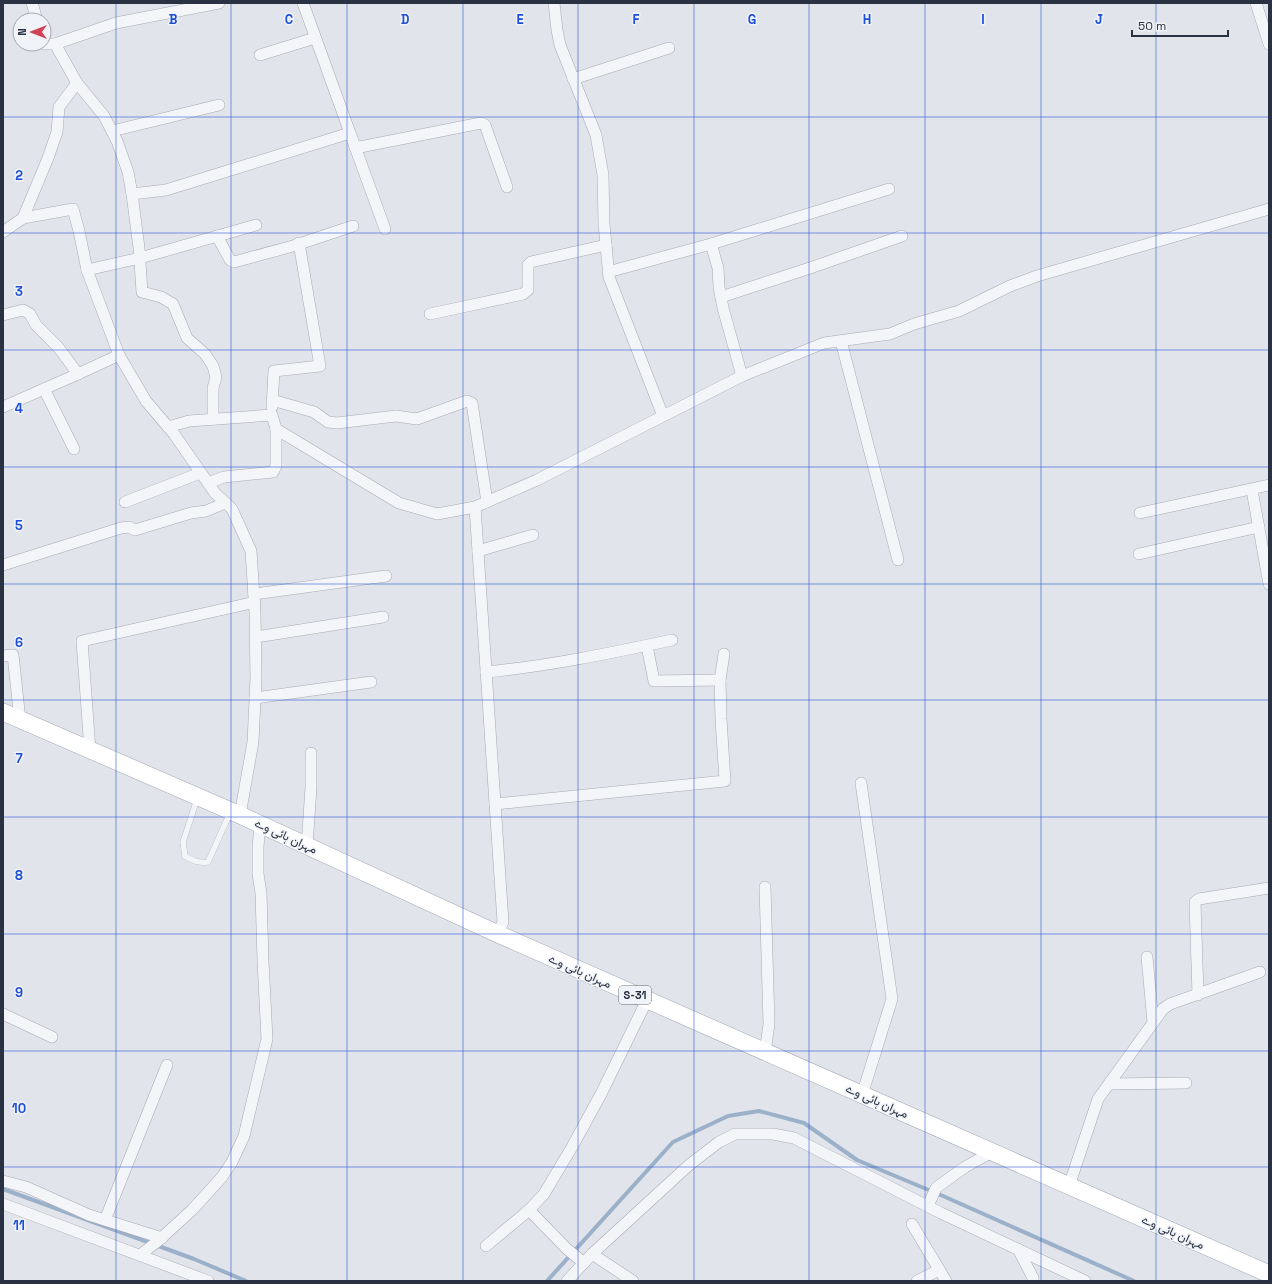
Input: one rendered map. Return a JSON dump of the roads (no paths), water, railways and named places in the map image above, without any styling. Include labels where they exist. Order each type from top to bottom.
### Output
[{"type":"main road","name":"مہران ہائی وے","points":[[3,712],[236,813],[498,934],[1269,1274]]},
{"type":"street","points":[[52,42],[116,23],[185,7],[219,3]]},
{"type":"street","points":[[303,3],[385,229]]},
{"type":"street","points":[[554,3],[560,44],[596,135],[603,175],[609,277],[663,416]]},
{"type":"street","points":[[1256,3],[1269,44]]},
{"type":"street","points":[[260,55],[315,38]]},
{"type":"street","points":[[52,46],[77,83],[104,116],[118,141],[128,172],[132,194],[140,258],[142,292],[161,297],[173,304],[187,338],[205,354],[213,366],[216,377],[212,388],[213,419]]},
{"type":"street","points":[[574,79],[669,48]]},
{"type":"street","points":[[23,218],[57,132],[59,107],[77,83]]},
{"type":"street","points":[[112,131],[219,105]]},
{"type":"street","points":[[355,148],[481,123],[485,125],[506,187]]},
{"type":"street","points":[[132,194],[166,190],[350,133]]},
{"type":"street","points":[[608,272],[711,244],[889,188]]},
{"type":"street","points":[[3,232],[23,218],[73,209],[87,270],[119,355],[146,400],[168,427],[215,493],[232,509],[251,551],[256,637],[253,742],[236,813]]},
{"type":"street","points":[[276,429],[399,503],[437,514],[475,507],[538,480],[742,376],[824,343],[890,334],[914,324],[959,311],[1010,286],[1024,281],[1269,209]]},
{"type":"street","points":[[87,270],[140,258],[256,225]]},
{"type":"street","points":[[217,236],[230,260],[234,262],[353,226]]},
{"type":"street","points":[[721,297],[902,236]]},
{"type":"street","points":[[208,483],[224,476],[273,472],[276,466],[276,429],[272,415],[274,371],[320,366],[299,243]]},
{"type":"street","points":[[711,244],[718,268],[721,297],[742,376]]},
{"type":"street","points":[[430,314],[523,294],[528,290],[528,266],[531,262],[606,245]]},
{"type":"street","points":[[3,315],[23,310],[30,314],[36,324],[58,347],[78,374]]},
{"type":"street","points":[[841,341],[898,560]]},
{"type":"street","points":[[3,407],[119,355]]},
{"type":"street","points":[[44,389],[74,449]]},
{"type":"street","points":[[272,400],[314,412],[328,422],[338,423],[396,416],[417,419],[467,401],[472,403],[487,502]]},
{"type":"street","points":[[168,427],[189,421],[272,415]]},
{"type":"street","points":[[125,502],[200,473]]},
{"type":"street","points":[[1140,513],[1252,490],[1269,485]]},
{"type":"street","points":[[1252,490],[1269,584]]},
{"type":"street","points":[[3,565],[121,528],[129,527],[135,530],[206,510],[225,503]]},
{"type":"street","points":[[475,507],[503,922],[498,934]]},
{"type":"street","points":[[1139,554],[1259,527]]},
{"type":"street","points":[[478,551],[533,535]]},
{"type":"street","points":[[90,750],[82,641],[254,598],[386,576]]},
{"type":"street","points":[[256,637],[383,617]]},
{"type":"street","points":[[486,672],[520,669],[563,662],[672,640]]},
{"type":"street","points":[[647,646],[654,681],[720,680]]},
{"type":"street","points":[[495,804],[725,781],[720,680],[724,654]]},
{"type":"street","points":[[3,656],[13,656],[20,720]]},
{"type":"street","points":[[255,698],[370,682]]},
{"type":"street","points":[[307,846],[312,787],[312,753]]},
{"type":"street","points":[[861,782],[892,999],[862,1095]]},
{"type":"street","points":[[143,1253],[160,1240],[192,1210],[217,1182],[232,1162],[244,1136],[267,1039],[261,892],[258,874],[260,824]]},
{"type":"street","points":[[764,887],[769,1024],[765,1052]]},
{"type":"street","points":[[1198,994],[1195,902],[1199,899],[1269,888]]},
{"type":"street","points":[[1147,957],[1153,1022]]},
{"type":"street","points":[[1068,1186],[1098,1099],[1163,1009],[1170,1004],[1260,972]]},
{"type":"street","points":[[486,1246],[529,1210],[544,1194],[572,1147],[604,1087],[647,1000]]},
{"type":"street","points":[[3,1014],[52,1037]]},
{"type":"street","points":[[105,1220],[167,1065]]},
{"type":"street","points":[[1109,1084],[1186,1083]]},
{"type":"street","points":[[567,1281],[588,1259],[690,1165],[719,1142],[735,1134],[773,1134],[794,1138],[930,1203],[1018,1249],[1085,1281]]},
{"type":"street","points":[[930,1203],[936,1188],[965,1167],[992,1152]]},
{"type":"street","points":[[3,1181],[26,1187],[89,1215],[160,1240]]},
{"type":"street","points":[[3,1204],[143,1253],[208,1281]]},
{"type":"street","points":[[529,1210],[567,1249],[633,1281]]},
{"type":"street","points":[[912,1224],[946,1281]]},
{"type":"street","points":[[1018,1249],[1033,1278],[1033,1281]]},
{"type":"street","points":[[916,1281],[939,1270]]},
{"type":"lane","points":[[198,797],[183,842],[185,856],[199,863],[208,862],[236,813]]},
{"type":"waterway","points":[[547,1281],[673,1142],[728,1116],[759,1111],[804,1123],[857,1160],[943,1196],[1134,1281]]},
{"type":"waterway","points":[[3,1189],[194,1259],[246,1281]]}]
